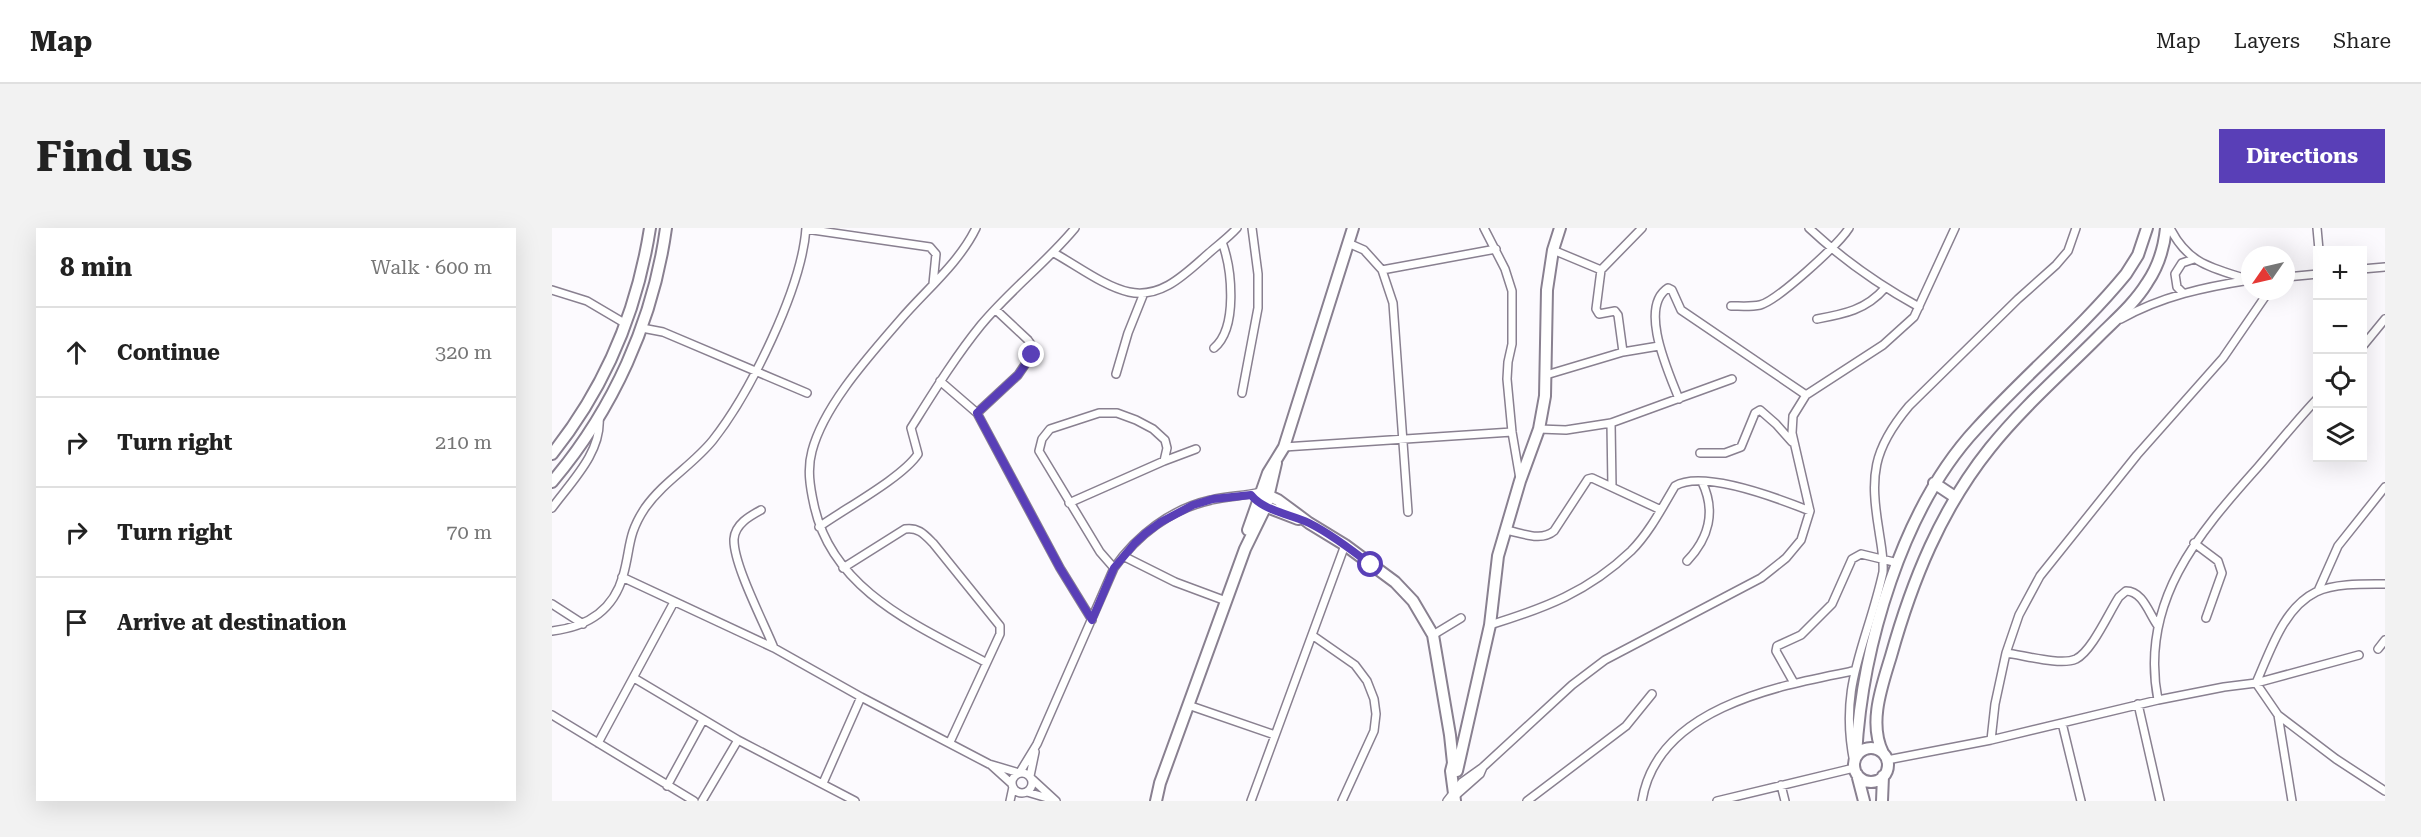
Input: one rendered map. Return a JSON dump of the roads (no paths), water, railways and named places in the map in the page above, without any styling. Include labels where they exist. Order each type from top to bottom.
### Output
[{"type":"street","points":[[552,454],[579,419],[598,386],[626,324],[639,282],[650,228]]},
{"type":"street","points":[[552,482],[573,457],[599,418],[626,368],[642,328],[666,228]]},
{"type":"street","points":[[552,632],[583,624],[601,614],[609,604],[622,578],[629,538],[641,514],[651,500],[711,441],[733,411],[756,370],[796,279],[806,228],[930,248],[936,254],[933,284]]},
{"type":"street","points":[[976,228],[952,262],[836,401],[821,427],[812,451],[809,479],[819,527],[843,568],[874,598],[905,619],[986,662]]},
{"type":"street","points":[[819,527],[913,461],[918,454],[911,428],[940,381],[982,324],[1054,253],[1075,228]]},
{"type":"street","points":[[1054,253],[1115,288],[1130,292],[1160,290],[1182,277],[1237,228]]},
{"type":"street","points":[[1242,393],[1258,308],[1258,274],[1252,228]]},
{"type":"street","points":[[1156,801],[1160,783],[1245,549],[1249,529],[1284,447],[1353,228]]},
{"type":"street","points":[[1484,228],[1505,269],[1512,291],[1512,344],[1508,362],[1508,379],[1512,432],[1520,482]]},
{"type":"street","points":[[1455,767],[1466,736],[1490,625],[1498,556],[1539,429],[1545,396],[1547,290],[1553,250],[1560,228]]},
{"type":"street","points":[[1623,352],[1618,315],[1615,311],[1599,314],[1596,309],[1601,270],[1642,228]]},
{"type":"street","points":[[1809,228],[1832,250],[1885,288],[1919,307]]},
{"type":"street","points":[[1731,306],[1765,303],[1832,250],[1849,228]]},
{"type":"street","points":[[1455,796],[1572,685],[1605,660],[1761,578],[1776,567],[1801,540],[1810,511],[1793,444],[1791,424],[1793,416],[1806,395],[1900,332],[1919,307],[1955,228]]},
{"type":"street","points":[[1864,801],[1855,765],[1848,711],[1853,671],[1880,584],[1884,559],[1876,507],[1875,463],[1894,424],[2018,299],[2056,265],[2068,251],[2076,228]]},
{"type":"street","points":[[1883,776],[1871,782],[1863,780],[1855,765],[1860,707],[1869,659],[1907,538],[1934,483],[1977,428],[2119,283],[2138,255],[2147,228]]},
{"type":"street","points":[[2168,228],[2194,259],[2212,268],[2241,277]]},
{"type":"street","points":[[1882,801],[1883,776],[1887,769],[1885,757],[1877,739],[1876,720],[1895,640],[1925,559],[1955,497],[2007,429],[2133,302],[2147,283],[2162,252],[2168,228]]},
{"type":"street","points":[[2317,228],[2319,246]]},
{"type":"street","points":[[1214,348],[1226,333],[1230,302],[1227,254],[1222,242]]},
{"type":"street","points":[[1348,243],[1364,250],[1383,270],[1393,303],[1408,512]]},
{"type":"street","points":[[1383,270],[1496,249]]},
{"type":"street","points":[[1553,250],[1601,270]]},
{"type":"street","points":[[2183,293],[2177,287],[2175,274],[2182,263],[2194,259]]},
{"type":"street","points":[[2367,269],[2385,267]]},
{"type":"street","points":[[2295,276],[2313,274]]},
{"type":"street","points":[[2109,327],[2151,304],[2183,293],[2241,282]]},
{"type":"street","points":[[1679,399],[1659,346],[1655,302],[1661,292],[1668,288],[1672,290],[1681,310],[1806,395]]},
{"type":"street","points":[[1817,320],[1859,309],[1885,288]]},
{"type":"street","points":[[552,290],[587,301],[626,324]]},
{"type":"street","points":[[1116,374],[1143,292]]},
{"type":"street","points":[[1991,740],[1995,704],[2006,653],[2019,615],[2040,576],[2137,454],[2223,358],[2263,300]]},
{"type":"street","points":[[977,413],[1018,375],[1035,350],[1028,340],[996,310]]},
{"type":"street","points":[[2367,341],[2385,319]]},
{"type":"street","points":[[642,328],[663,332],[807,393]]},
{"type":"street","points":[[1546,375],[1623,352],[1659,346]]},
{"type":"street","points":[[1539,429],[1566,430],[1611,423],[1732,379]]},
{"type":"street","points":[[940,381],[977,413],[1060,568],[1092,620]]},
{"type":"street","points":[[2158,700],[2154,666],[2158,626],[2166,597],[2178,570],[2194,543],[2220,508],[2313,404]]},
{"type":"street","points":[[1700,453],[1725,453],[1741,447],[1755,413],[1760,410],[1793,444]]},
{"type":"street","points":[[1114,568],[1100,552],[1039,451],[1042,439],[1050,429],[1100,413],[1117,413],[1136,420],[1165,440],[1167,448],[1164,461]]},
{"type":"street","points":[[552,508],[590,456],[600,429],[599,418]]},
{"type":"street","points":[[1611,423],[1612,487]]},
{"type":"street","points":[[1284,447],[1512,432]]},
{"type":"street","points":[[1070,503],[1196,449]]},
{"type":"street","points":[[1506,530],[1538,537],[1548,536],[1554,531],[1588,479],[1592,478],[1661,510]]},
{"type":"street","points":[[1490,625],[1554,604],[1590,583],[1632,550],[1675,486],[1690,480],[1717,482],[1810,511]]},
{"type":"street","points":[[1687,561],[1698,550],[1709,527],[1710,505],[1702,482]]},
{"type":"street","points":[[1934,483],[1955,497]]},
{"type":"street","points":[[2318,591],[2338,546],[2385,487]]},
{"type":"street","points":[[1010,801],[1013,777],[1019,773],[1037,744],[1114,568],[1123,556],[1161,522],[1193,505],[1213,499],[1261,498],[1345,545],[1395,582],[1413,602],[1433,635],[1455,767],[1455,796]]},
{"type":"street","points":[[761,510],[740,525],[734,539],[743,577],[774,648]]},
{"type":"street","points":[[843,568],[905,529],[913,528],[924,534],[1000,626],[1000,634],[950,742]]},
{"type":"street","points":[[2194,543],[2218,561],[2222,573],[2206,618]]},
{"type":"street","points":[[1251,801],[1345,545]]},
{"type":"street","points":[[1794,683],[1776,651],[1777,646],[1801,635],[1832,604],[1856,556],[1861,554],[1898,563]]},
{"type":"street","points":[[1123,556],[1175,582],[1226,601]]},
{"type":"street","points":[[622,578],[774,648],[861,697],[989,764],[1030,777],[1055,800]]},
{"type":"street","points":[[2256,683],[2275,641],[2299,604],[2318,591],[2346,585],[2385,584]]},
{"type":"street","points":[[2006,653],[2054,660],[2076,659],[2086,650],[2119,597],[2126,591],[2135,592],[2158,626]]},
{"type":"street","points":[[597,743],[634,678],[667,611],[674,602]]},
{"type":"street","points":[[552,604],[583,624]]},
{"type":"street","points":[[1433,635],[1461,618]]},
{"type":"street","points":[[1312,635],[1355,665],[1367,681],[1374,699],[1376,714],[1374,731],[1342,801]]},
{"type":"street","points":[[2378,649],[2385,640]]},
{"type":"street","points":[[1717,801],[1855,765],[1863,749],[1871,748],[1885,757],[1991,740],[2138,704],[2256,683],[2359,655]]},
{"type":"street","points":[[1642,801],[1652,769],[1680,735],[1716,710],[1794,683],[1853,671]]},
{"type":"street","points":[[634,678],[738,740],[855,801]]},
{"type":"street","points":[[2256,683],[2278,715],[2336,759],[2385,791]]},
{"type":"street","points":[[1527,801],[1626,726],[1652,694]]},
{"type":"street","points":[[823,783],[861,697]]},
{"type":"street","points":[[2138,704],[2160,801]]},
{"type":"street","points":[[1188,705],[1275,735]]},
{"type":"street","points":[[2278,715],[2292,801]]},
{"type":"street","points":[[552,716],[693,801]]},
{"type":"street","points":[[1450,738],[1459,726],[1470,719]]},
{"type":"street","points":[[667,786],[703,720]]},
{"type":"street","points":[[2062,723],[2081,801]]},
{"type":"street","points":[[1450,738],[1459,741],[1466,736]]},
{"type":"street","points":[[702,801],[738,740]]},
{"type":"street","points":[[1018,801],[1032,786],[1030,777],[1037,744]]},
{"type":"street","points":[[989,764],[1012,786],[1055,800]]},
{"type":"street","points":[[1150,801],[1160,783]]},
{"type":"street","points":[[1781,785],[1785,801]]},
{"type":"street","points":[[1346,792],[1353,801]]}]
